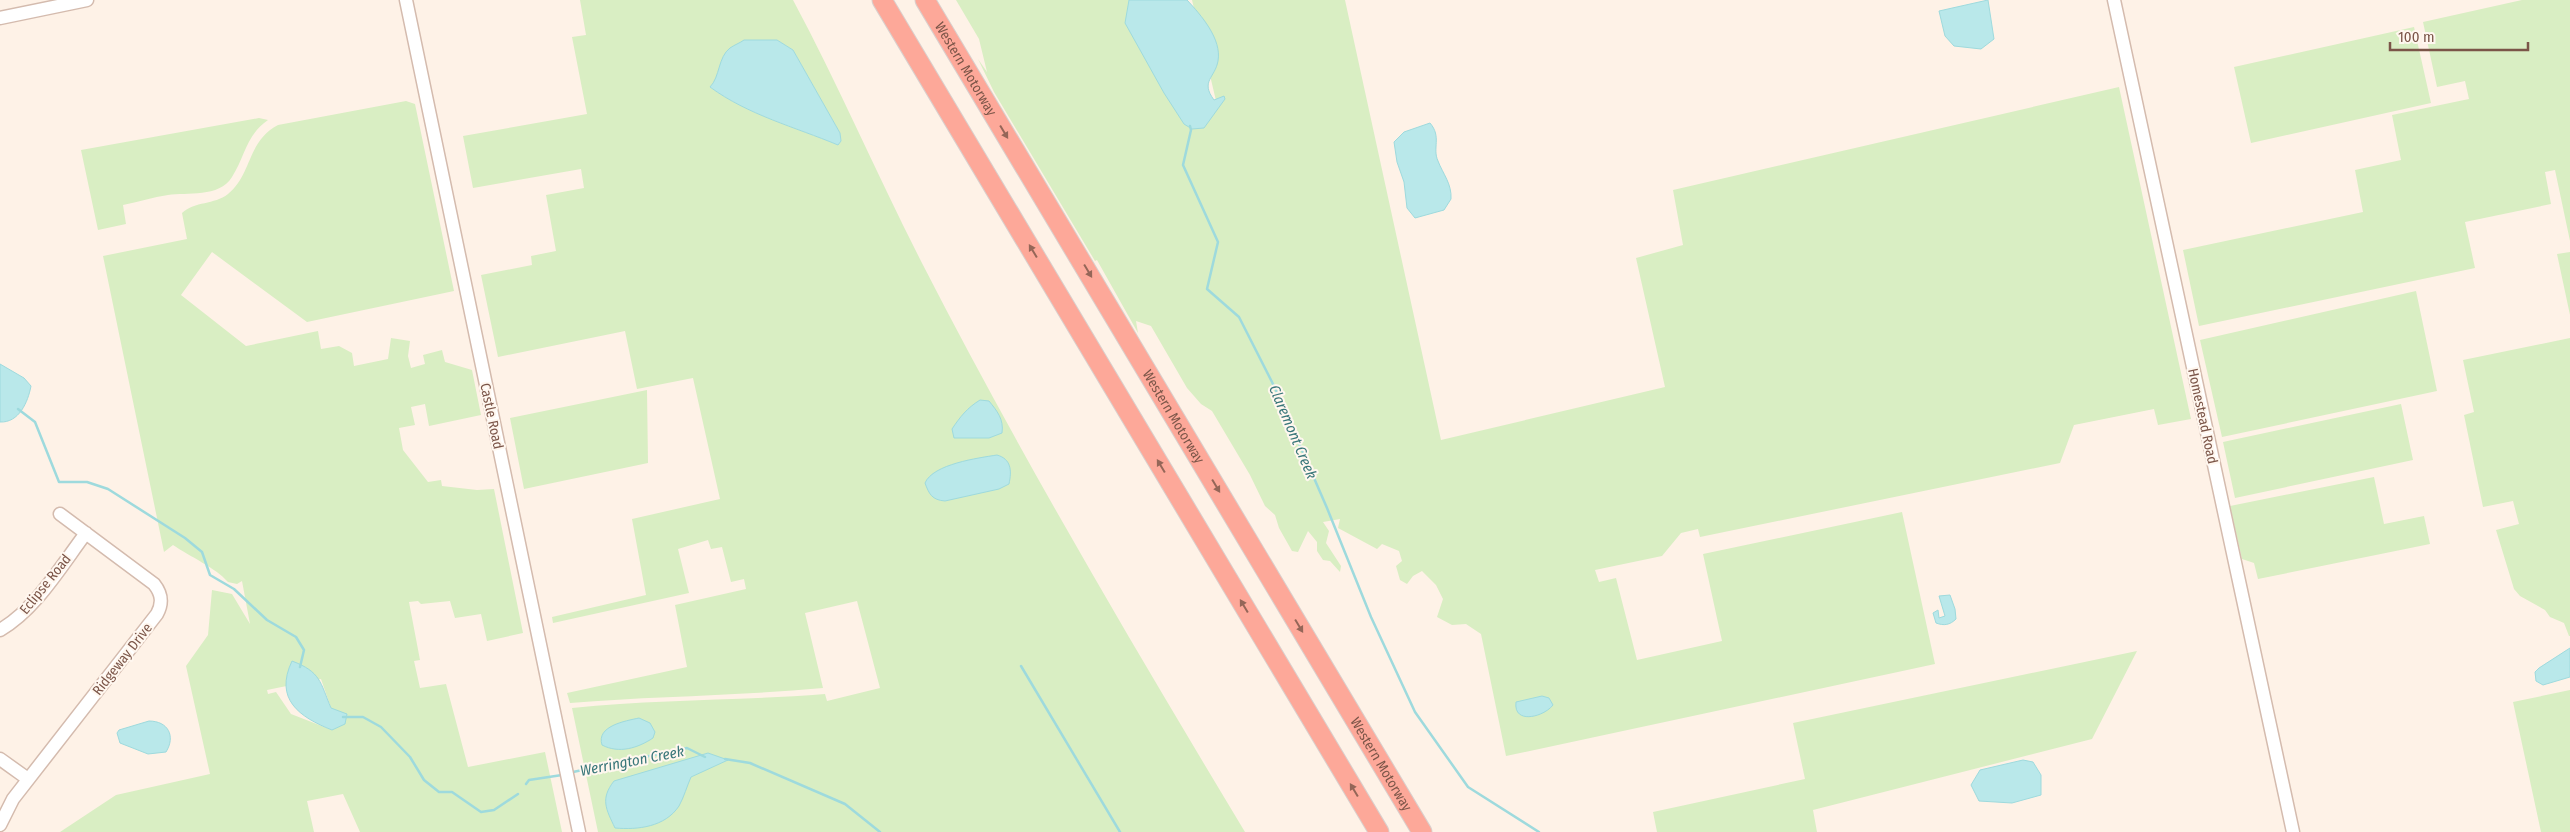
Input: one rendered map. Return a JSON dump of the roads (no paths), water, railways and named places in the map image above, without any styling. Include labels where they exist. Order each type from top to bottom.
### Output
[{"type":"highway","points":[[882,0],[1379,832]]},
{"type":"highway","name":"Western Motorway","points":[[925,0],[1422,832]]},
{"type":"street","points":[[0,18],[87,0]]},
{"type":"street","name":"Castle Road","points":[[406,0],[579,832]]},
{"type":"street","name":"Homestead Road","points":[[2114,0],[2292,832]]},
{"type":"street","name":"Ridgeway Drive","points":[[0,825],[13,800],[28,779],[161,606],[160,594],[154,584],[60,514]]},
{"type":"street","name":"Eclipse Road","points":[[0,630],[13,622],[31,604],[86,534]]},
{"type":"street","points":[[0,759],[28,779]]},
{"type":"water","points":[[1129,0],[1187,0],[1214,36],[1217,44],[1218,61],[1208,88],[1214,100],[1224,96],[1225,99],[1204,128],[1192,129],[1184,124],[1164,93],[1125,23]]},
{"type":"water","points":[[1988,0],[1994,39],[1981,49],[1954,46],[1945,36],[1939,11]]},
{"type":"water","points":[[744,40],[777,40],[793,50],[840,133],[841,141],[838,145],[756,113],[710,87],[716,78],[723,56],[732,47]]},
{"type":"water","points":[[1430,123],[1434,128],[1436,138],[1436,156],[1449,184],[1451,199],[1444,210],[1415,218],[1407,208],[1404,182],[1397,162],[1394,142],[1404,132]]},
{"type":"water","points":[[0,364],[24,378],[31,386],[28,399],[17,415],[12,419],[0,422]]},
{"type":"water","points":[[980,400],[989,401],[997,412],[1002,423],[1002,433],[989,438],[954,438],[952,429],[961,417]]},
{"type":"water","points":[[997,455],[1008,462],[1009,484],[999,489],[945,501],[934,498],[928,490],[925,483],[937,471],[957,463]]},
{"type":"water","points":[[1950,595],[1956,619],[1947,624],[1936,623],[1933,613],[1938,610],[1939,618],[1945,616],[1939,596]]},
{"type":"water","points":[[2570,648],[2570,677],[2543,685],[2536,681],[2535,672],[2539,668]]},
{"type":"water","points":[[292,661],[309,669],[314,674],[331,708],[347,714],[345,724],[332,730],[309,719],[293,705],[288,696],[286,686],[287,674]]},
{"type":"water","points":[[1542,696],[1549,698],[1553,705],[1549,709],[1530,717],[1519,714],[1516,709],[1516,702]]},
{"type":"water","points":[[639,718],[650,723],[655,732],[653,738],[641,745],[628,749],[608,748],[602,745],[601,739],[607,729],[613,725]]},
{"type":"water","points":[[149,721],[161,724],[168,730],[170,740],[166,752],[148,754],[120,743],[117,733],[119,730]]},
{"type":"water","points":[[708,753],[728,760],[691,777],[679,806],[666,819],[650,826],[615,828],[606,804],[607,793],[614,781]]},
{"type":"water","points":[[2023,760],[2033,762],[2041,775],[2041,795],[2012,803],[1979,801],[1971,785],[1980,770]]},
{"type":"waterway","name":"Claremont Creek","points":[[1190,126],[1191,130],[1183,165],[1218,242],[1207,289],[1239,317],[1275,388],[1327,508],[1371,617],[1415,712],[1468,787],[1539,832]]},
{"type":"waterway","name":"Werrington Creek","points":[[18,409],[35,422],[59,482],[87,482],[108,489],[185,538],[202,552],[210,575],[234,589],[267,620],[296,637],[304,650],[300,667]]},
{"type":"waterway","points":[[1021,666],[1120,832]]},
{"type":"waterway","name":"Werrington Creek","points":[[343,717],[363,717],[381,727],[410,757],[424,780],[439,792],[452,792],[481,812],[494,810],[518,794]]},
{"type":"waterway","name":"Werrington Creek","points":[[573,772],[687,748],[705,757]]},
{"type":"waterway","name":"Werrington Creek","points":[[725,759],[750,763],[845,804],[880,832]]},
{"type":"waterway","name":"Werrington Creek","points":[[526,784],[529,780],[562,775]]}]
